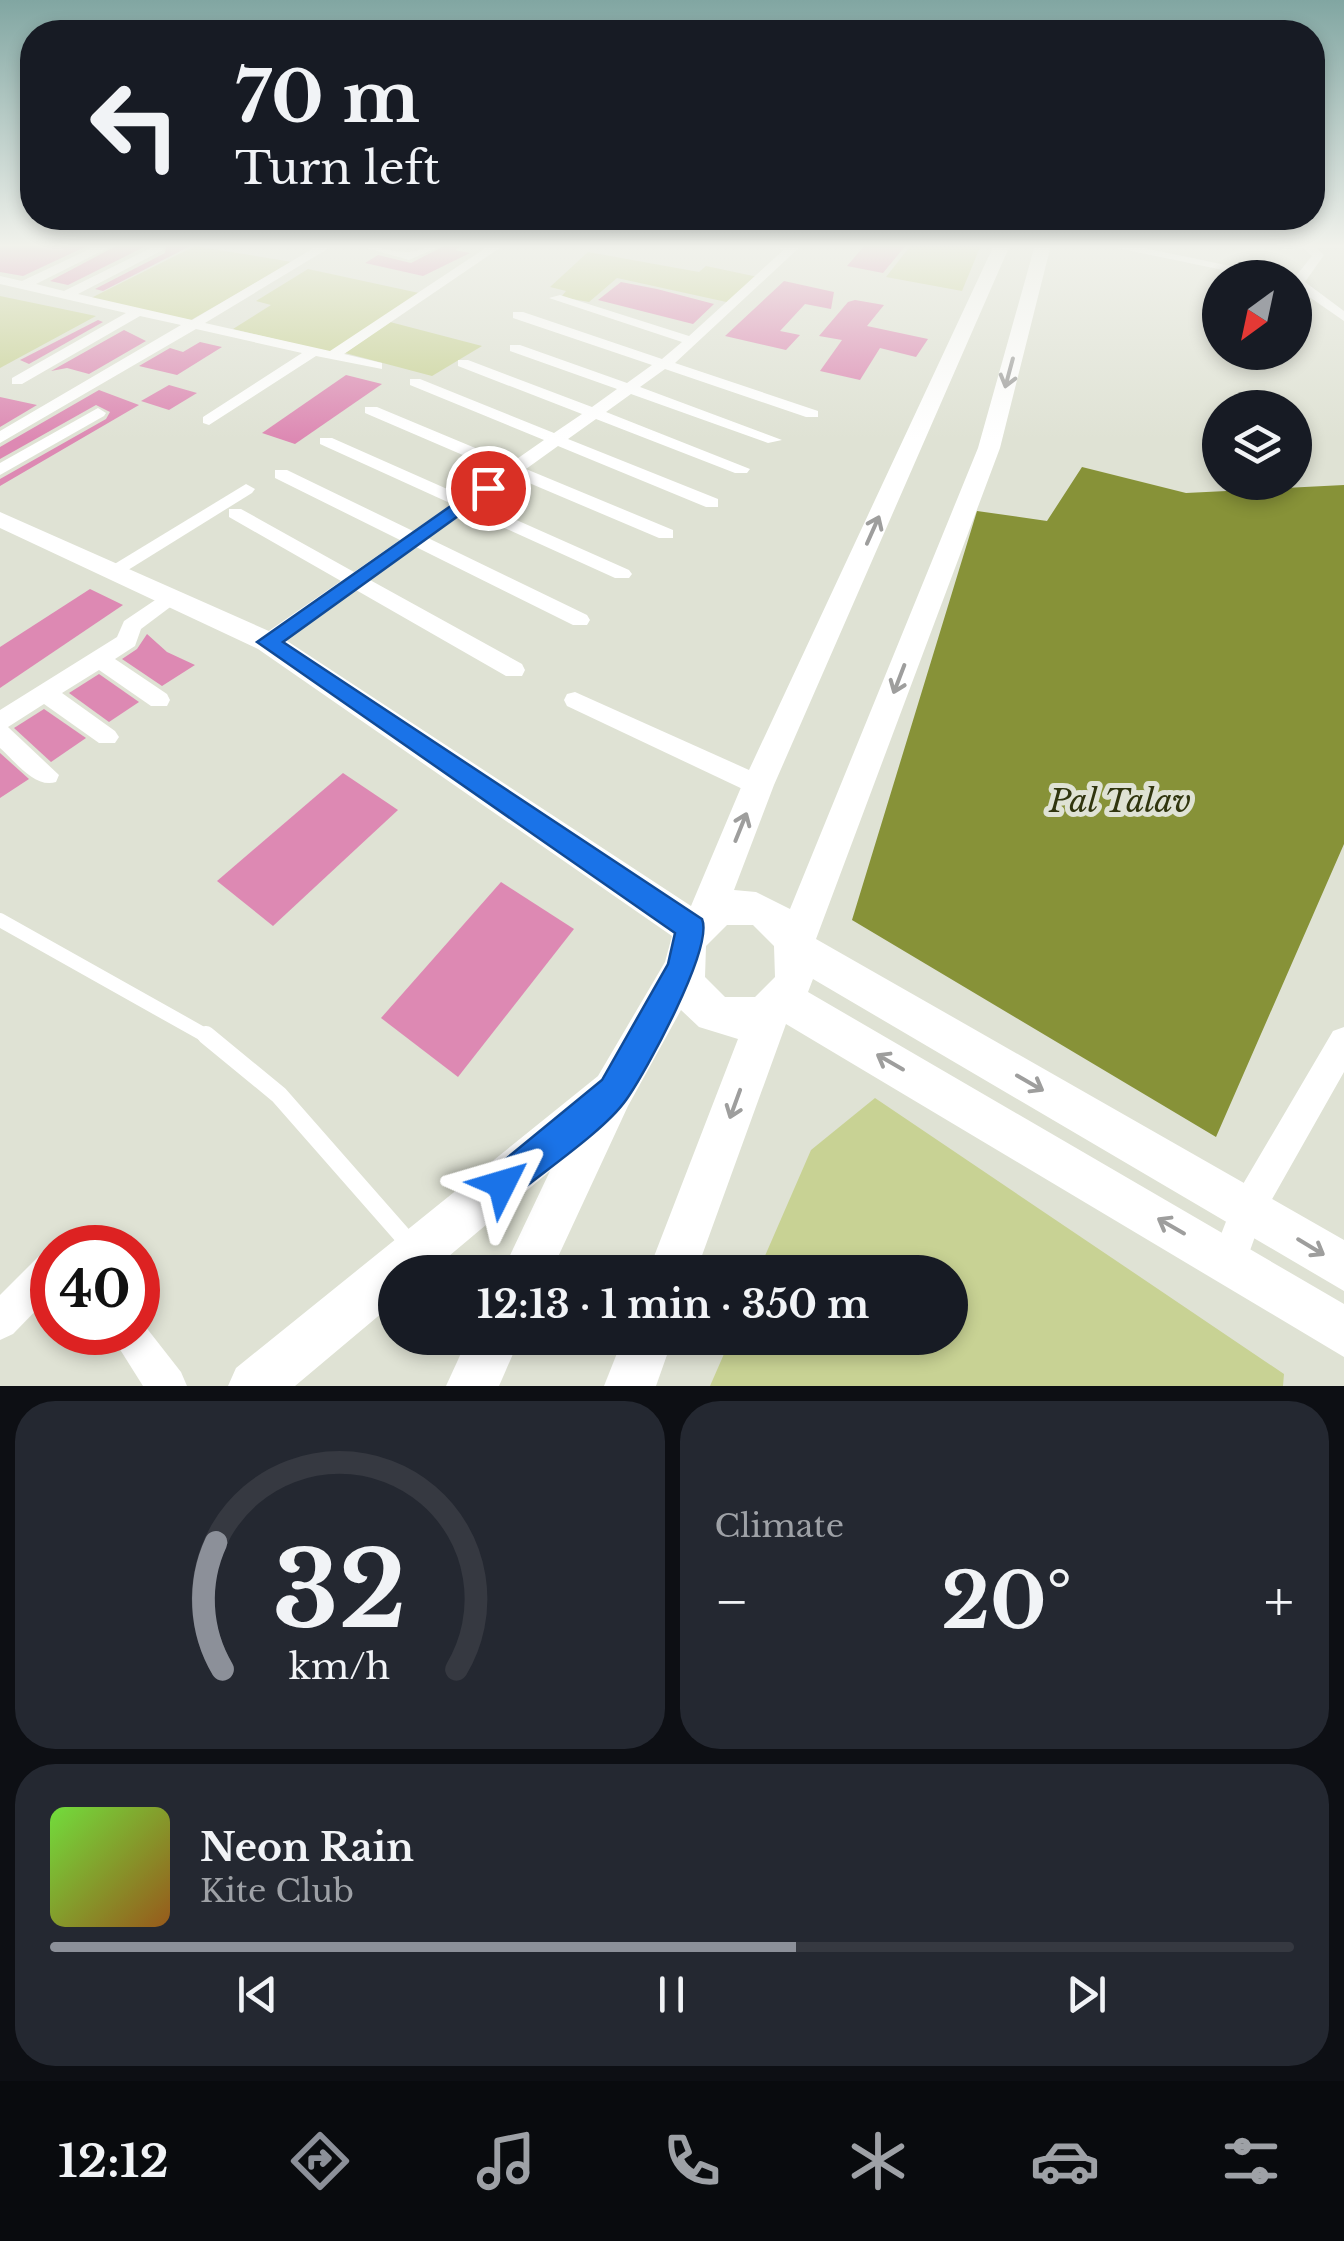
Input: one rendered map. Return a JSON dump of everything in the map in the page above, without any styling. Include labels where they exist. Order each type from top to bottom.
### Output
[{"type":"street","points":[[17,380],[140,310],[377,366]]},
{"type":"street","points":[[0,438],[223,310]]},
{"type":"street","points":[[332,355],[400,310]]},
{"type":"street","points":[[592,310],[692,341]]},
{"type":"street","points":[[268,642],[664,364],[724,310]]},
{"type":"street","points":[[534,1255],[693,937],[973,310]]},
{"type":"street","points":[[794,947],[989,448],[1026,310]]},
{"type":"street","points":[[518,315],[812,414]]},
{"type":"street","points":[[515,348],[774,440]]},
{"type":"street","points":[[209,420],[315,351]]},
{"type":"street","points":[[462,363],[741,469]]},
{"type":"street","points":[[415,382],[712,503]]},
{"type":"street","points":[[371,410],[666,534]]},
{"type":"street","points":[[0,470],[98,413]]},
{"type":"street","points":[[326,441],[622,574]]},
{"type":"street","points":[[281,474],[580,620]]},
{"type":"street","points":[[113,572],[246,489]]},
{"type":"street","points":[[235,513],[514,670]]},
{"type":"street","points":[[0,519],[268,642],[693,937]]},
{"type":"street","points":[[0,721],[127,641],[131,626],[170,597]]},
{"type":"street","points":[[99,659],[159,700]]},
{"type":"street","points":[[45,693],[106,737]]},
{"type":"street","points":[[574,700],[758,784]]},
{"type":"street","points":[[0,734],[47,776]]},
{"type":"street","points":[[679,1255],[777,1007],[798,966],[794,947],[784,930],[755,910],[720,910],[693,937],[694,994],[709,1008],[728,1016],[749,1018],[777,1007]]},
{"type":"street","points":[[794,947],[1344,1267]]},
{"type":"street","points":[[777,1007],[1229,1260],[1344,1332]]},
{"type":"street","points":[[1229,1260],[1248,1208],[1344,1042]]},
{"type":"street","points":[[254,1386],[614,1091]]},
{"type":"street","points":[[0,1321],[30,1291]]},
{"type":"street","points":[[145,1355],[167,1386]]},
{"type":"street","points":[[472,1386],[487,1355]]},
{"type":"street","points":[[630,1386],[642,1355]]},
{"type":"lane","points":[[0,920],[216,1041],[279,1095],[418,1253]]},
{"type":"shaded area","points":[[0,310],[66,310],[96,316],[0,368]]},
{"type":"shaded area","points":[[141,310],[209,310],[191,320]]},
{"type":"shaded area","points":[[264,310],[395,310],[333,353],[233,329]]},
{"type":"shaded area","points":[[390,322],[482,346],[432,376],[345,353]]},
{"type":"shaded area","points":[[875,1098],[1284,1374],[1283,1386],[710,1386],[724,1355],[968,1355],[968,1255],[765,1255],[811,1150]]},
{"type":"water","name":"Pal Talav","points":[[1082,467],[1186,493],[1202,492],[1202,500],[1312,500],[1312,487],[1344,485],[1344,844],[1216,1137],[852,920],[977,511],[1047,521]]},
{"type":"building","points":[[636,310],[708,310],[693,324]]},
{"type":"building","points":[[753,310],[800,310],[780,331],[800,335],[786,350],[725,336]]},
{"type":"building","points":[[841,310],[880,310],[867,326],[928,339],[916,357],[880,348],[860,380],[820,371],[842,340],[819,336]]},
{"type":"building","points":[[98,320],[103,322],[29,364],[20,360]]},
{"type":"building","points":[[124,330],[146,341],[89,374],[67,368],[51,371]]},
{"type":"building","points":[[200,342],[222,347],[177,375],[139,366],[170,348],[183,352]]},
{"type":"building","points":[[346,375],[382,384],[295,444],[262,433]]},
{"type":"building","points":[[169,385],[197,393],[169,410],[141,401]]},
{"type":"building","points":[[99,390],[139,405],[0,486],[0,479],[106,419],[110,412],[96,405],[0,459],[0,447]]},
{"type":"building","points":[[0,397],[37,405],[0,427]]},
{"type":"building","points":[[90,589],[123,605],[0,688],[0,647]]},
{"type":"building","points":[[147,634],[167,652],[195,665],[162,686],[122,659],[137,649]]},
{"type":"building","points":[[99,674],[139,702],[109,722],[69,693]]},
{"type":"building","points":[[44,709],[86,738],[51,762],[14,728]]},
{"type":"building","points":[[0,753],[29,779],[0,798]]},
{"type":"building","points":[[343,773],[398,810],[273,926],[217,881]]},
{"type":"building","points":[[501,882],[574,929],[458,1077],[381,1018]]},
{"type":"route","points":[[488,488],[268,642],[692,928],[684,943],[683,966],[614,1091],[502,1184]]}]
